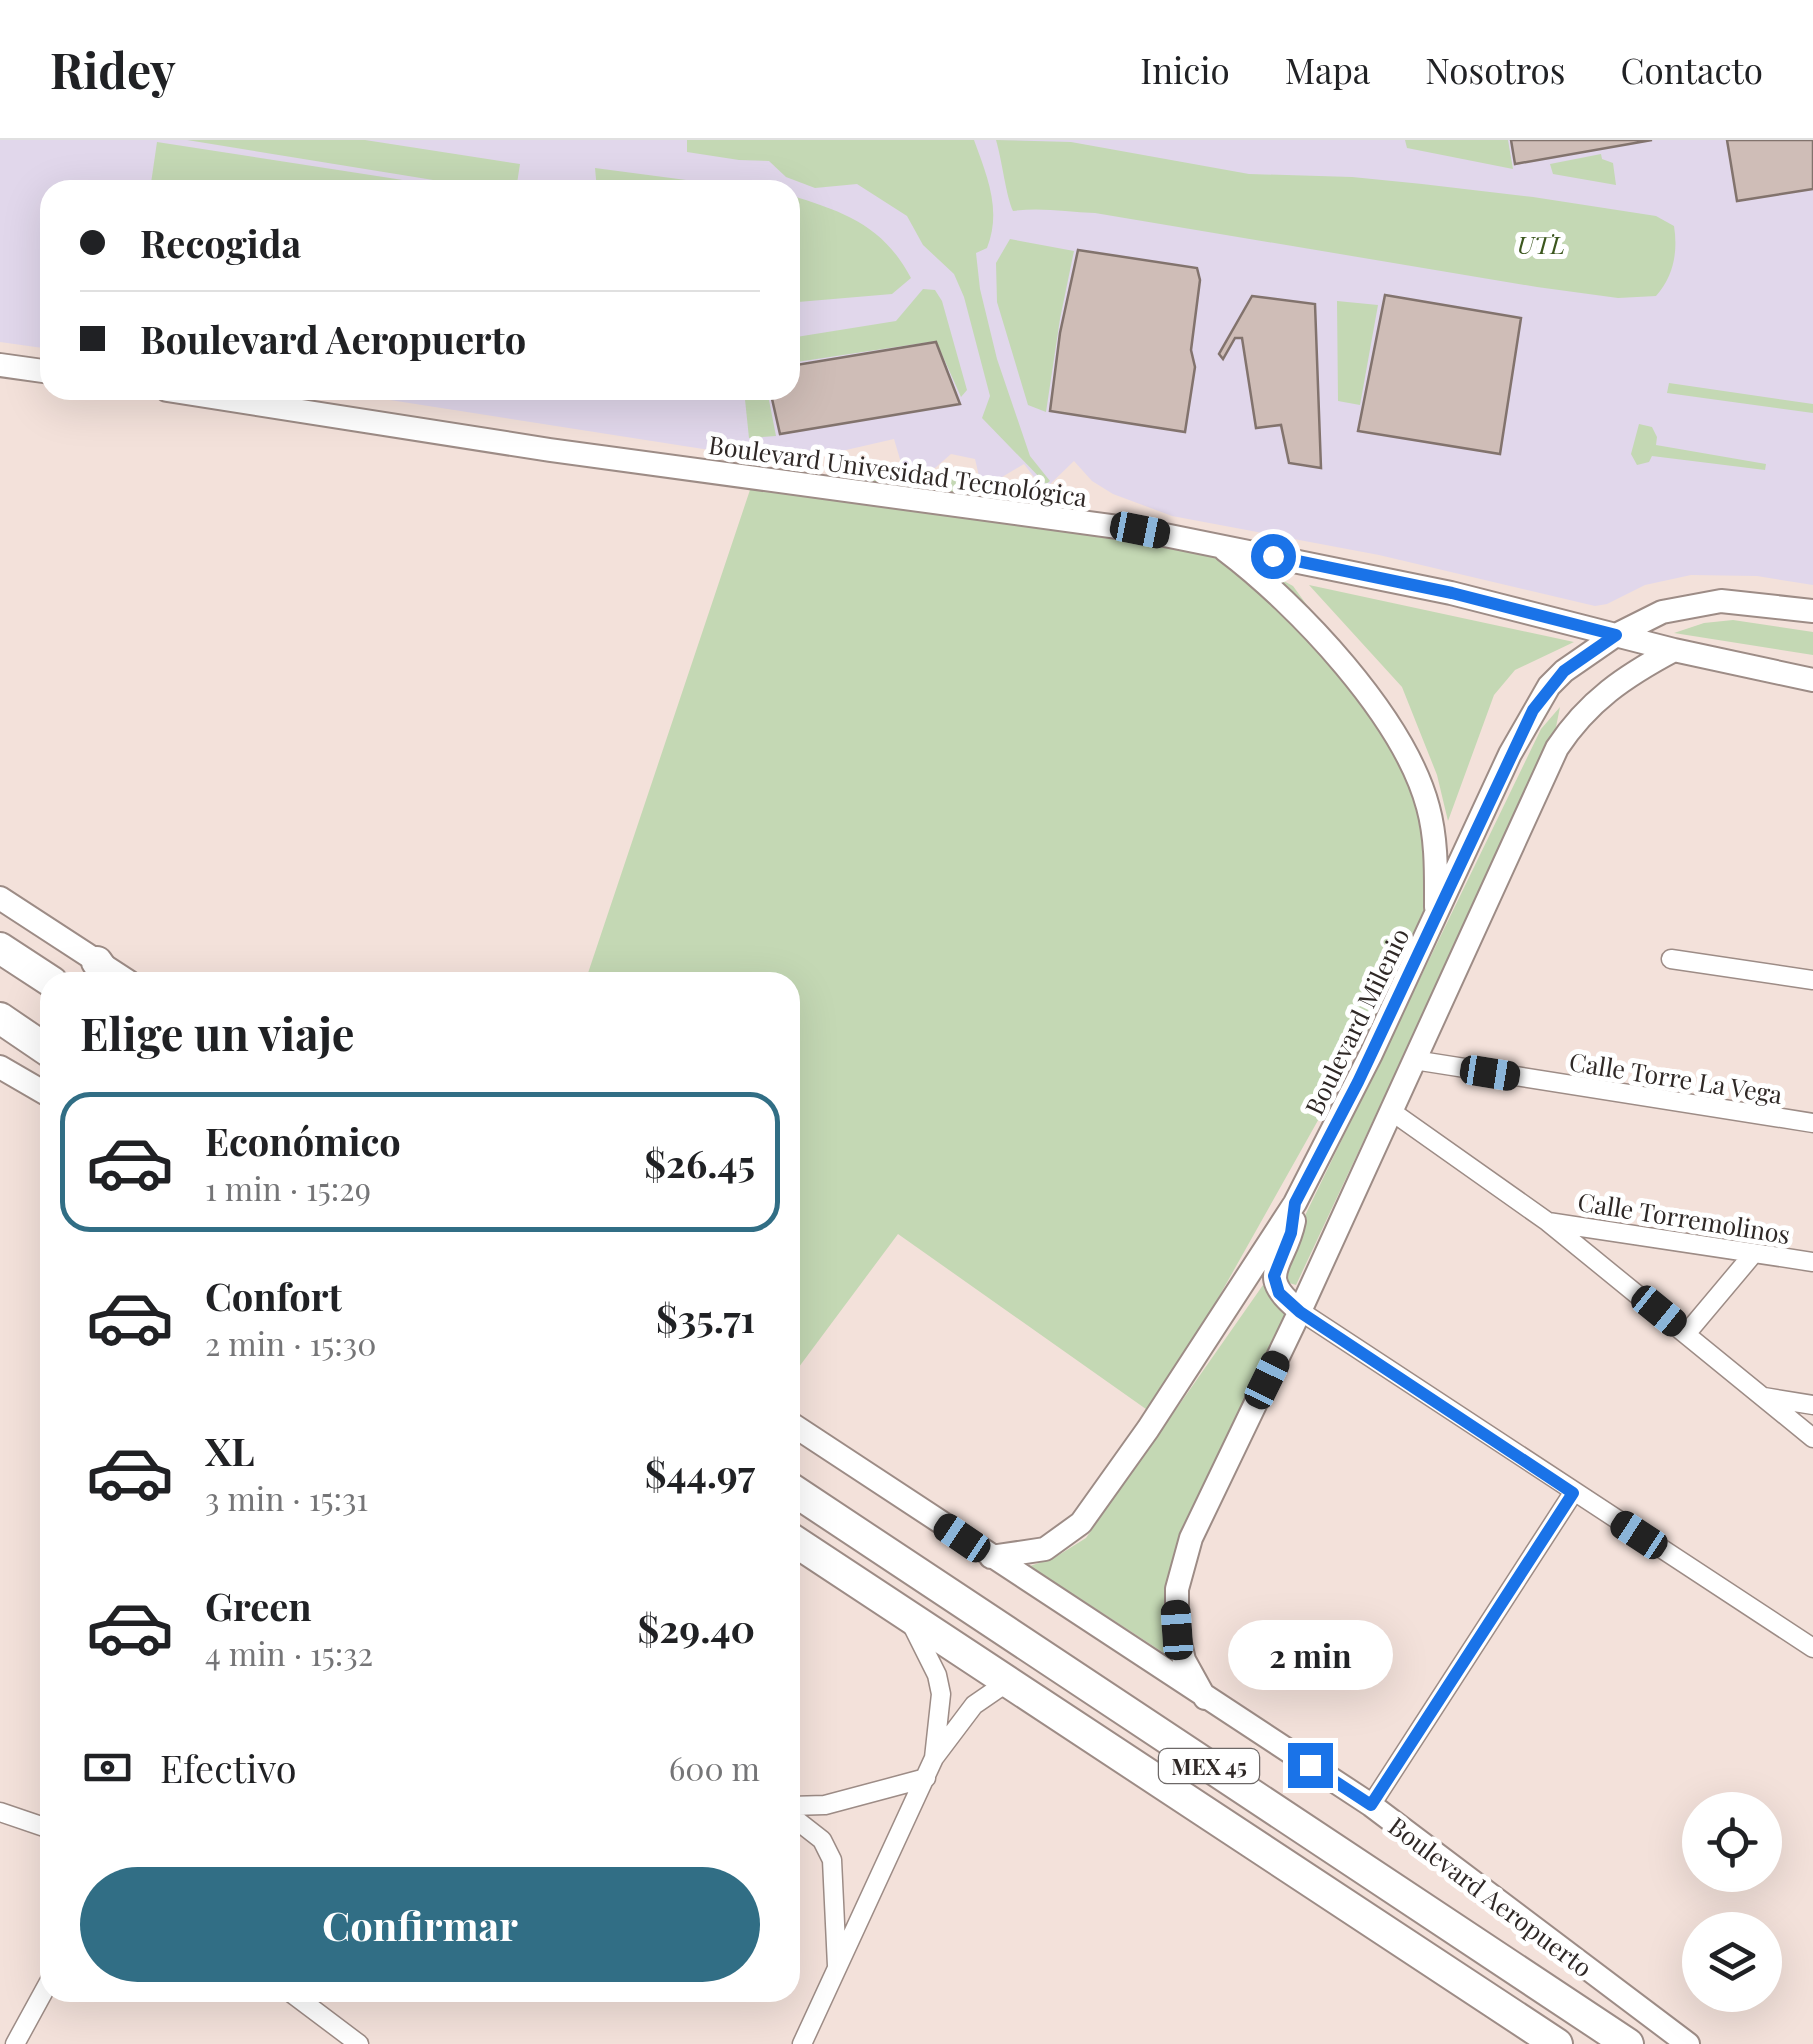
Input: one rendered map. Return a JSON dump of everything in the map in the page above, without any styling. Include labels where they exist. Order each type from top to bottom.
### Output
[{"type":"highway","points":[[0,948],[40,974]]},
{"type":"highway","points":[[0,1018],[40,1045]]},
{"type":"highway","name":"Boulevard Aeropuerto","points":[[800,1495],[1628,2044]]},
{"type":"highway","name":"MEX 45","points":[[800,1545],[1556,2044]]},
{"type":"street","points":[[0,365],[40,371]]},
{"type":"street","name":"Boulevard Univesidad Tecnológica","points":[[231,400],[550,450],[1140,530],[1452,593],[1674,650]]},
{"type":"street","points":[[1218,545],[1260,577],[1334,654],[1382,716],[1410,762],[1429,809],[1436,843],[1436,917]]},
{"type":"street","name":"Boulevard Milenio","points":[[991,1557],[1044,1549],[1081,1523],[1168,1399],[1295,1203],[1330,1138],[1533,710],[1564,671],[1616,635],[1662,612],[1721,602],[1813,611]]},
{"type":"street","points":[[1205,1698],[1194,1682],[1180,1645],[1176,1610],[1182,1564],[1200,1516],[1300,1312],[1557,748],[1582,712],[1598,697],[1674,650],[1813,680]]},
{"type":"street","points":[[0,898],[104,972]]},
{"type":"street","points":[[1671,959],[1813,980]]},
{"type":"street","name":"Calle Torre La Vega","points":[[1414,1060],[1813,1122]]},
{"type":"street","points":[[0,1067],[40,1090]]},
{"type":"street","points":[[1391,1111],[1548,1222],[1813,1438]]},
{"type":"street","points":[[1295,1203],[1291,1233],[1274,1276],[1279,1293],[1300,1312],[1813,1648]]},
{"type":"street","name":"Calle Torremolinos","points":[[1548,1222],[1813,1262]]},
{"type":"street","points":[[1686,1334],[1754,1253]]},
{"type":"street","points":[[1764,1398],[1813,1406]]},
{"type":"street","name":"Boulevard Aeropuerto","points":[[800,1431],[1371,1805],[1688,2044]]},
{"type":"street","points":[[1371,1805],[1573,1493]]},
{"type":"street","points":[[908,1618],[937,1675],[941,1694],[934,1758]]},
{"type":"street","points":[[802,2044],[934,1758],[974,1705],[1006,1683]]},
{"type":"street","points":[[800,1805],[836,1802],[926,1778]]},
{"type":"street","points":[[0,1812],[40,1826]]},
{"type":"street","points":[[800,1822],[822,1840],[832,1860],[837,1972]]},
{"type":"street","points":[[15,2044],[40,1998]]},
{"type":"street","points":[[303,2002],[359,2044]]},
{"type":"shaded area","points":[[0,140],[1813,140],[1813,585],[1757,576],[1691,575],[1645,585],[1595,606],[1379,555],[1172,516],[1113,494],[1092,481],[1074,461],[1044,490],[1024,464],[997,480],[979,476],[975,459],[951,454],[935,468],[902,466],[894,439],[798,461],[768,459],[390,400],[800,400],[800,180],[40,180],[40,348],[0,342]]},
{"type":"green space","points":[[187,140],[365,140],[520,164],[518,180],[433,180]]},
{"type":"green space","points":[[687,140],[974,140],[993,207],[987,248],[976,253],[980,289],[997,359],[1030,456],[1050,481],[1046,484],[982,418],[990,396],[964,297],[954,274],[923,245],[907,216],[857,184],[815,188],[786,177],[769,161],[687,152]]},
{"type":"green space","name":"UTL","points":[[996,140],[1071,142],[1249,174],[1422,184],[1656,216],[1674,226],[1673,263],[1656,296],[1618,298],[1095,213],[1013,211]]},
{"type":"green space","points":[[1405,140],[1508,140],[1513,169],[1407,148]]},
{"type":"green space","points":[[157,142],[403,180],[151,180]]},
{"type":"green space","points":[[1601,154],[1602,159],[1613,163],[1616,185],[1553,174],[1550,164]]},
{"type":"green space","points":[[595,168],[686,180],[596,180]]},
{"type":"green space","points":[[800,198],[845,215],[888,245],[911,278],[892,294],[800,302]]},
{"type":"green space","points":[[1010,239],[1074,251],[1046,412],[1028,405],[997,302],[996,263]]},
{"type":"green space","points":[[923,289],[935,290],[942,301],[967,390],[961,397],[936,341],[800,361],[800,336],[896,321]]},
{"type":"green space","points":[[1337,301],[1378,305],[1360,405],[1338,401]]},
{"type":"green space","points":[[1669,383],[1813,404],[1813,413],[1667,393]]},
{"type":"green space","points":[[745,400],[769,400],[776,436],[749,438]]},
{"type":"green space","points":[[1639,424],[1652,427],[1656,445],[1766,464],[1765,470],[1652,456],[1649,462],[1637,465],[1631,454]]},
{"type":"green space","points":[[900,467],[997,483],[1016,506],[865,480]]},
{"type":"green space","points":[[755,475],[1218,545],[1293,586],[1397,729],[1431,811],[1439,905],[1153,1414],[898,1234],[800,1366],[800,972],[588,972]]},
{"type":"green space","points":[[1309,585],[1574,642],[1515,670],[1494,695],[1448,821],[1437,775],[1402,687]]},
{"type":"green space","points":[[1733,620],[1813,632],[1813,655],[1674,633],[1704,623]]},
{"type":"green space","points":[[1560,707],[1555,732],[1296,1285],[1286,1282],[1282,1263],[1541,729]]},
{"type":"green space","points":[[1263,1285],[1287,1315],[1178,1553],[1170,1657],[1030,1566],[1054,1558],[1086,1538]]},
{"type":"building","points":[[1511,140],[1652,140],[1515,164]]},
{"type":"building","points":[[1727,140],[1813,140],[1813,189],[1737,201]]},
{"type":"building","points":[[1078,250],[1197,268],[1200,280],[1191,350],[1195,367],[1185,432],[1050,411],[1060,333]]},
{"type":"building","points":[[1385,295],[1521,318],[1500,454],[1358,431]]},
{"type":"building","points":[[1252,296],[1315,304],[1321,468],[1289,463],[1281,425],[1256,428],[1242,338],[1235,338],[1223,359],[1219,354]]},
{"type":"building","points":[[936,342],[960,404],[780,434],[772,400],[800,400],[800,364]]},
{"type":"route","points":[[1273,556],[1452,593],[1616,635],[1564,671],[1548,686],[1533,710],[1358,1082],[1295,1203],[1294,1223],[1274,1276],[1279,1293],[1300,1312],[1573,1493],[1371,1805],[1310,1765]]}]
